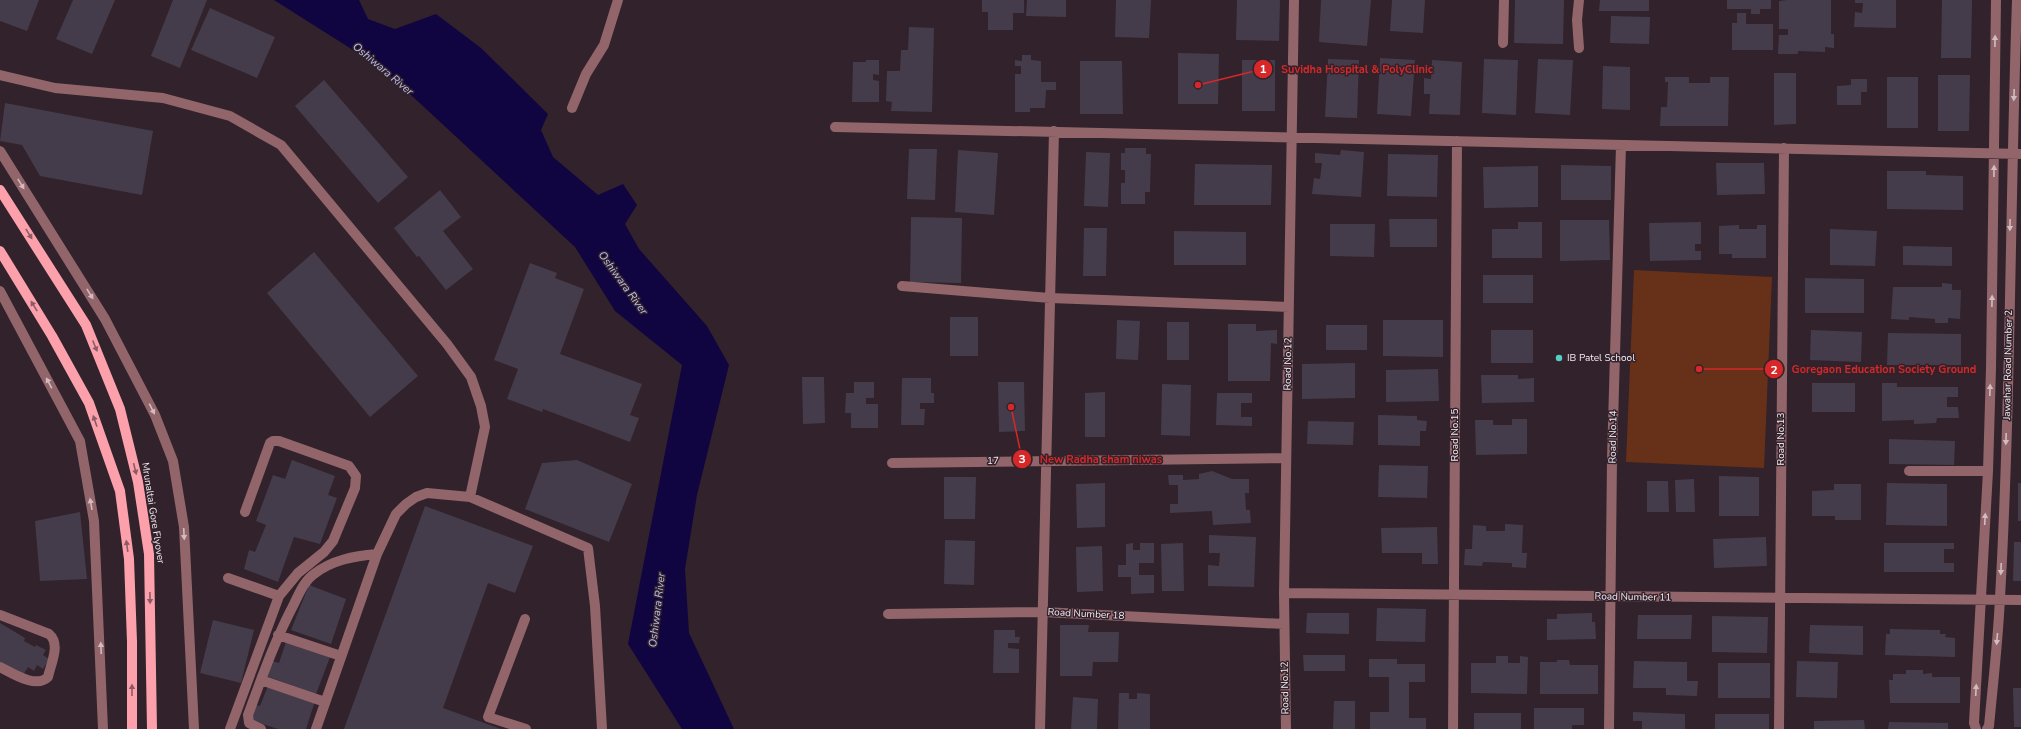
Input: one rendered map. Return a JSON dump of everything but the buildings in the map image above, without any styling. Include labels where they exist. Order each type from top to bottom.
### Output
[{"type":"main road","name":"Mrunaltai Gore Flyover","points":[[0,190],[86,325],[120,409],[138,482],[149,554],[152,729]]},
{"type":"main road","points":[[0,251],[52,336],[89,403],[120,491],[129,559],[132,642],[132,729]]},
{"type":"street","points":[[572,108],[586,74],[604,45],[618,0]]},
{"type":"street","name":"Road No.12","points":[[1286,729],[1284,593],[1294,0]]},
{"type":"street","points":[[1503,43],[1504,0]]},
{"type":"street","points":[[1579,0],[1577,20],[1579,48]]},
{"type":"street","name":"Jawahar Road Number 2","points":[[1988,471],[1991,368],[1996,0]]},
{"type":"street","name":"Jawahar Road Number 2","points":[[1987,729],[1989,726],[2000,600],[2016,154],[2017,0]]},
{"type":"street","points":[[0,75],[55,88],[163,98],[230,116],[281,145],[447,344],[471,377],[482,406],[485,427],[470,497]]},
{"type":"street","points":[[835,126],[2016,154]]},
{"type":"street","points":[[1040,729],[1054,131]]},
{"type":"street","name":"Road No.15","points":[[1453,729],[1458,141]]},
{"type":"street","name":"Road No.14","points":[[1609,729],[1612,459],[1621,145]]},
{"type":"street","name":"Road No.13","points":[[1779,729],[1784,148]]},
{"type":"street","points":[[0,151],[105,319],[156,416],[173,461],[184,527],[194,729]]},
{"type":"street","points":[[902,286],[979,291],[1050,298],[1289,307]]},
{"type":"street","points":[[0,291],[80,441],[94,521],[103,729]]},
{"type":"street","points":[[1991,328],[2009,327]]},
{"type":"street","points":[[1991,368],[2008,367]]},
{"type":"street","points":[[230,729],[279,596],[298,573],[324,552],[333,541],[355,488],[356,476],[350,466],[279,441],[273,441],[270,443],[245,512]]},
{"type":"street","name":"17","points":[[892,463],[1286,458]]},
{"type":"street","points":[[1909,471],[1988,471],[1974,724],[1976,729]]},
{"type":"street","points":[[316,729],[377,554],[396,514],[416,497],[427,493],[470,497],[588,548],[595,606],[602,729]]},
{"type":"street","points":[[260,729],[252,726],[247,719],[278,635],[304,583],[312,575],[341,559],[377,554]]},
{"type":"street","points":[[228,578],[279,596]]},
{"type":"street","name":"Road Number 11","points":[[1284,593],[2021,600]]},
{"type":"street","name":"Road Number 18","points":[[888,614],[1043,612],[1284,624]]},
{"type":"street","points":[[0,616],[49,634],[55,638],[56,644],[48,677],[44,680],[39,681],[24,678],[0,667]]},
{"type":"street","points":[[525,619],[488,717],[526,729]]},
{"type":"street","points":[[278,635],[341,656]]},
{"type":"street","points":[[261,680],[325,702]]},
{"type":"shaded area","points":[[1634,270],[1772,277],[1764,468],[1626,462]]},
{"type":"water","name":"Oshiwara River","points":[[274,0],[359,0],[368,19],[395,29],[436,14],[481,48],[548,114],[541,130],[553,157],[598,195],[623,184],[637,205],[625,224],[639,249],[707,326],[729,365],[697,495],[685,569],[689,633],[734,729],[682,729],[628,644],[682,365],[615,311],[575,247],[383,69]]},
{"type":"place","name":"Suvidha Hospital & PolyClinic","points":[[1198,85]]},
{"type":"place","name":"IB Patel School","points":[[1559,358]]},
{"type":"place","name":"Goregaon Education Society Ground","points":[[1699,369]]},
{"type":"place","name":"New Radha sham niwas","points":[[1011,407]]}]
